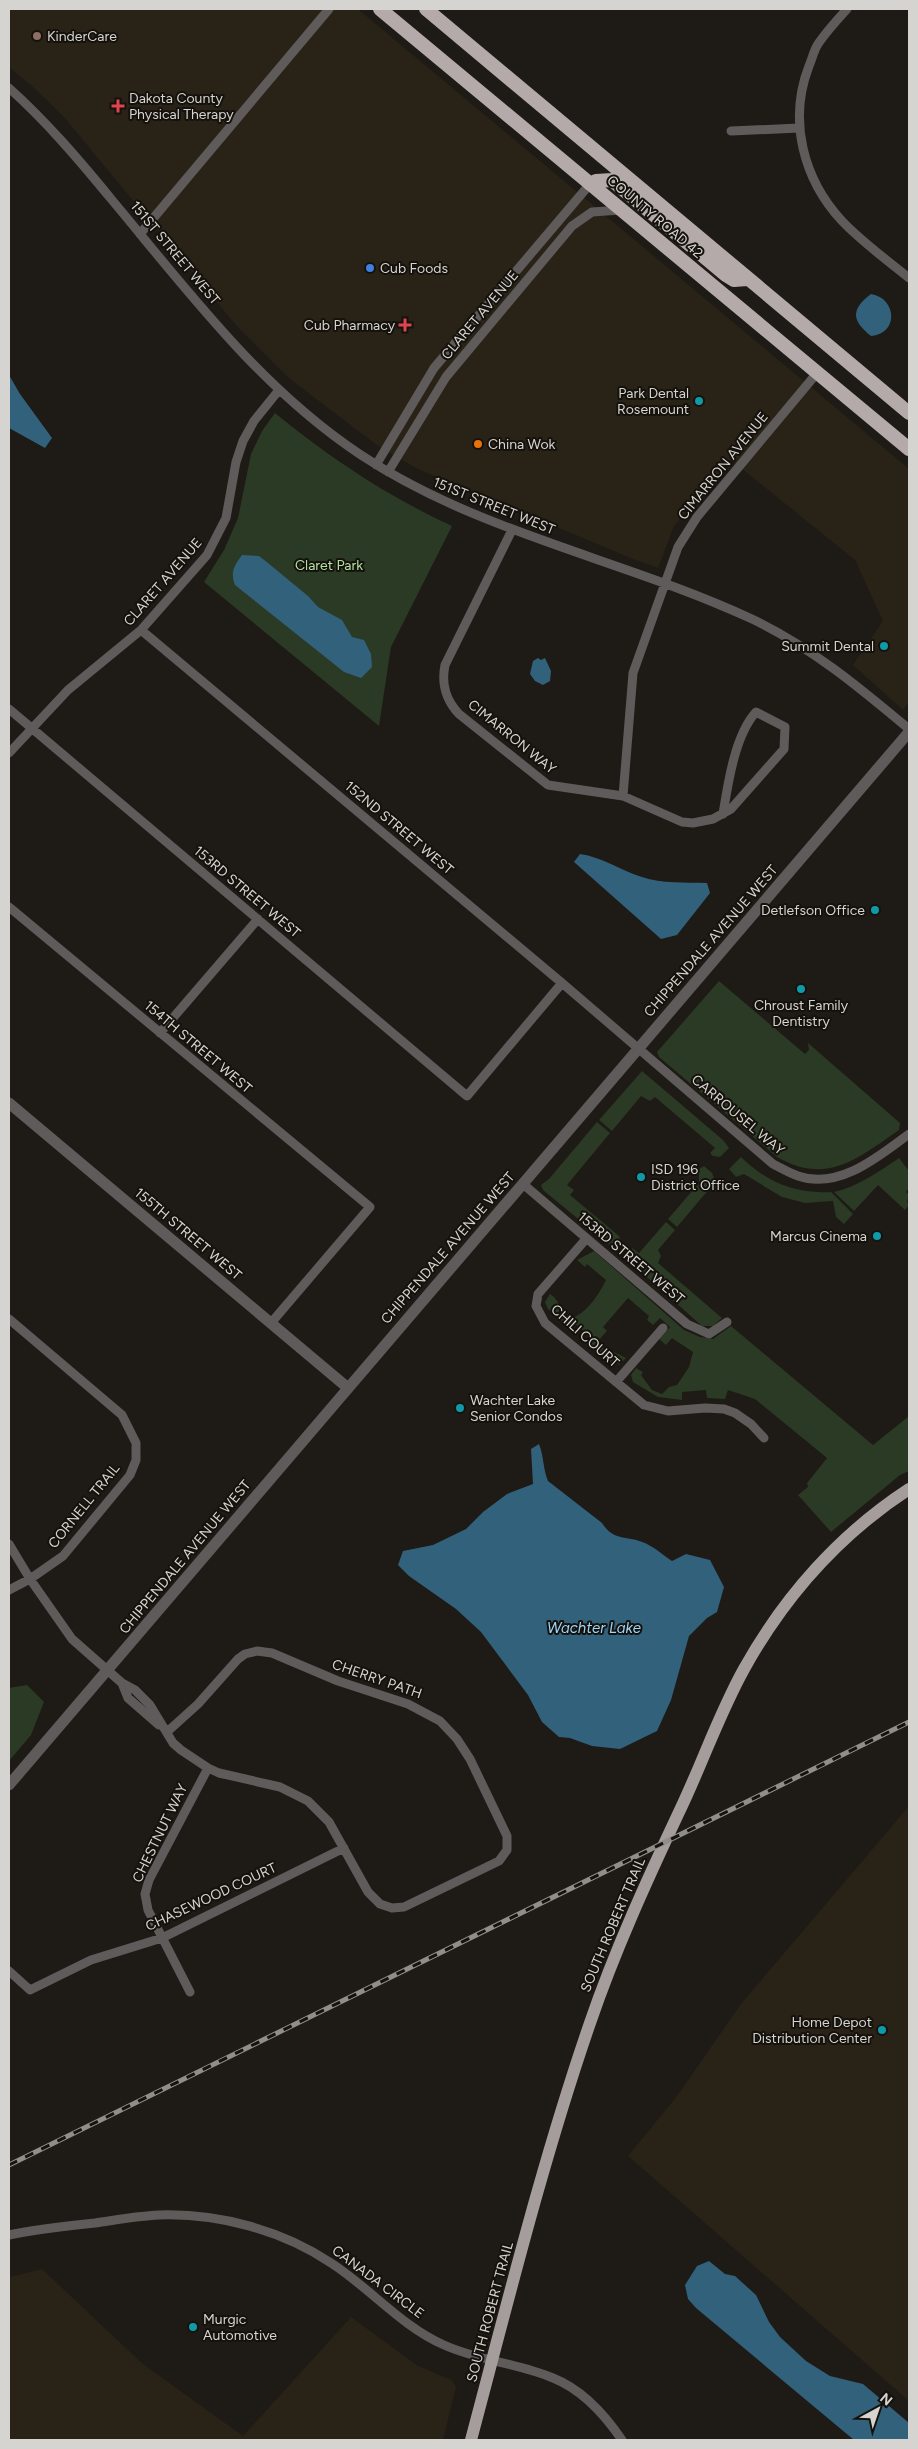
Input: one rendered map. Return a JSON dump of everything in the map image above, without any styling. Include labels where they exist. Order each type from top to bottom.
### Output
[{"type":"highway","name":"COUNTY ROAD 42","points":[[380,9],[909,449]]},
{"type":"highway","name":"COUNTY ROAD 42","points":[[426,9],[909,414]]},
{"type":"highway","points":[[590,184],[596,181],[612,180],[726,275],[734,280],[747,279]]},
{"type":"main road","name":"SOUTH ROBERT TRAIL","points":[[471,2440],[550,2153],[590,2022],[626,1930],[729,1699],[761,1641],[811,1573],[882,1507],[909,1489]]},
{"type":"street","points":[[140,234],[330,9]]},
{"type":"street","points":[[847,9],[817,45],[803,82],[799,128],[801,147],[809,170],[826,202],[843,223],[909,278]]},
{"type":"street","name":"151ST STREET WEST","points":[[9,88],[53,131],[236,347],[279,390],[331,434],[376,465],[445,502],[512,530],[750,618],[798,644],[851,680],[909,730]]},
{"type":"street","points":[[731,131],[799,128]]},
{"type":"street","name":"CLARET AVENUE","points":[[376,465],[434,368],[590,184]]},
{"type":"street","name":"CLARET AVENUE","points":[[388,472],[446,377],[572,226],[592,212],[621,210]]},
{"type":"street","name":"CIMARRON AVENUE","points":[[664,585],[678,548],[690,527],[817,373]]},
{"type":"street","name":"CLARET AVENUE","points":[[9,753],[30,728],[68,690],[141,630],[193,572],[213,546],[229,507],[236,462],[243,441],[254,421],[279,390]]},
{"type":"street","name":"CIMARRON WAY","points":[[512,530],[448,658],[443,673],[446,696],[460,714],[542,782],[561,789],[622,796],[682,822],[703,822],[723,814]]},
{"type":"street","points":[[622,796],[633,673],[664,585]]},
{"type":"street","name":"152ND STREET WEST","points":[[141,630],[638,1049]]},
{"type":"street","name":"153RD STREET WEST","points":[[9,709],[467,1096],[562,983]]},
{"type":"street","points":[[756,712],[785,727],[784,749],[739,802],[723,814],[728,780],[747,722],[756,712]]},
{"type":"street","name":"CHIPPENDALE AVENUE WEST","points":[[9,1785],[909,730]]},
{"type":"street","name":"154TH STREET WEST","points":[[9,906],[370,1207],[271,1323]]},
{"type":"street","points":[[160,1033],[258,919]]},
{"type":"street","name":"CARROUSEL WAY","points":[[638,1049],[773,1164],[799,1176],[828,1179],[864,1167],[909,1134]]},
{"type":"street","name":"155TH STREET WEST","points":[[9,1103],[348,1388]]},
{"type":"street","name":"153RD STREET WEST","points":[[523,1184],[688,1324],[709,1334],[728,1322]]},
{"type":"street","name":"CHILI COURT","points":[[586,1239],[538,1294],[536,1306],[545,1323],[650,1408],[668,1412],[705,1408],[724,1409],[735,1413],[751,1424],[764,1438]]},
{"type":"street","name":"CORNELL TRAIL","points":[[9,1319],[122,1415],[136,1443],[136,1460],[130,1475],[63,1556],[30,1579],[9,1590]]},
{"type":"street","name":"CHILI COURT","points":[[616,1382],[663,1328]]},
{"type":"street","points":[[9,1544],[30,1579],[72,1639],[122,1684],[135,1690],[150,1706],[181,1750],[208,1768],[236,1778],[280,1787],[299,1795],[323,1814],[344,1848]]},
{"type":"street","name":"CHERRY PATH","points":[[167,1732],[198,1704],[238,1659],[245,1654],[257,1650],[272,1653],[338,1681],[408,1704],[440,1721],[457,1739],[470,1759],[506,1832],[507,1850],[499,1861],[410,1905],[392,1908],[380,1904],[368,1892],[344,1848]]},
{"type":"street","name":"CHESTNUT WAY","points":[[190,1992],[148,1910],[146,1887],[208,1768]]},
{"type":"street","name":"CHASEWOOD COURT","points":[[9,1972],[30,1990],[91,1960],[162,1938],[344,1848]]},
{"type":"street","name":"CANADA CIRCLE","points":[[9,2235],[48,2228],[158,2215],[191,2216],[248,2226],[293,2242],[322,2257],[431,2339],[457,2351],[537,2372],[566,2384],[596,2409],[622,2440]]},
{"type":"shaded area","points":[[9,9],[358,9],[909,469],[909,702],[903,710],[853,665],[883,621],[855,560],[731,460],[674,526],[658,568],[418,469],[378,446],[290,379],[235,324],[64,117],[9,67]]},
{"type":"shaded area","points":[[909,1806],[909,2401],[628,2156],[677,2096],[741,2004]]},
{"type":"shaded area","points":[[42,2269],[143,2364],[243,2436],[351,2317],[418,2366],[452,2380],[456,2387],[443,2440],[9,2440],[9,2277]]},
{"type":"green space","name":"Claret Park","points":[[275,413],[338,461],[382,489],[452,526],[391,647],[379,726],[204,582],[224,550],[238,518],[251,454],[262,431]]},
{"type":"green space","points":[[719,981],[805,1054],[809,1050],[808,1043],[900,1123],[899,1130],[856,1158],[842,1165],[827,1169],[812,1169],[795,1165],[777,1157],[659,1057],[657,1052]]},
{"type":"green space","points":[[642,1071],[723,1140],[729,1148],[720,1157],[713,1156],[710,1153],[715,1148],[655,1097],[650,1101],[641,1096],[612,1131],[599,1120]]},
{"type":"green space","points":[[597,1122],[610,1133],[567,1185],[574,1190],[570,1195],[619,1236],[621,1241],[617,1246],[611,1246],[543,1190],[541,1185],[549,1179]]},
{"type":"green space","points":[[741,1157],[771,1180],[782,1185],[805,1191],[831,1192],[853,1214],[844,1224],[836,1217],[833,1201],[805,1203],[782,1197],[744,1174],[736,1177],[729,1169]]},
{"type":"green space","points":[[899,1158],[909,1171],[909,1188],[906,1192],[909,1195],[907,1202],[909,1205],[905,1210],[878,1185],[854,1211],[834,1192],[860,1182]]},
{"type":"green space","points":[[704,1166],[712,1173],[719,1191],[710,1188],[677,1227],[668,1219],[699,1183],[699,1175],[696,1171]]},
{"type":"green space","points":[[666,1222],[675,1230],[658,1250],[661,1256],[658,1263],[722,1318],[713,1326],[702,1326],[630,1262],[629,1255],[632,1248],[639,1253]]},
{"type":"green space","points":[[594,1251],[684,1330],[700,1337],[713,1339],[731,1326],[873,1445],[909,1416],[909,1471],[900,1475],[831,1532],[798,1495],[808,1487],[807,1483],[827,1458],[755,1399],[728,1390],[725,1399],[707,1398],[706,1390],[682,1392],[682,1400],[658,1397],[633,1382],[631,1375],[636,1368],[643,1372],[641,1375],[652,1390],[662,1394],[669,1387],[677,1385],[689,1367],[693,1352],[672,1338],[666,1345],[659,1339],[670,1327],[660,1318],[653,1325],[647,1320],[649,1316],[628,1298],[603,1327],[607,1331],[597,1342],[609,1353],[612,1351],[626,1358],[619,1365],[617,1362],[612,1364],[589,1343],[591,1337],[573,1322],[569,1327],[548,1309],[545,1302],[550,1294],[560,1305],[558,1308],[569,1319],[581,1313],[591,1303],[606,1280],[587,1264],[585,1267],[577,1260]]},
{"type":"green space","points":[[27,1685],[44,1702],[31,1735],[9,1761],[9,1688]]},
{"type":"water","points":[[871,294],[880,297],[886,302],[891,316],[890,323],[886,329],[880,334],[871,336],[860,325],[856,315],[864,299]]},
{"type":"water","points":[[9,375],[20,394],[52,438],[45,448],[9,428]]},
{"type":"water","points":[[242,555],[259,556],[308,596],[318,607],[342,620],[352,637],[364,640],[371,654],[372,667],[361,678],[344,672],[235,585],[234,569]]},
{"type":"water","points":[[538,658],[541,660],[545,658],[551,671],[550,681],[543,685],[535,681],[530,674],[533,661]]},
{"type":"water","points":[[580,854],[596,858],[650,879],[666,882],[707,883],[710,893],[677,935],[661,939],[574,862]]},
{"type":"water","name":"Wachter Lake","points":[[539,1444],[548,1481],[602,1523],[611,1533],[645,1543],[672,1561],[686,1554],[710,1560],[724,1587],[717,1612],[707,1618],[689,1636],[671,1700],[657,1731],[620,1749],[592,1746],[570,1738],[559,1737],[542,1722],[528,1695],[481,1632],[456,1609],[409,1576],[398,1565],[403,1551],[433,1545],[466,1529],[483,1512],[507,1494],[533,1484],[531,1449]]},
{"type":"water","points":[[709,2261],[725,2274],[735,2276],[756,2295],[769,2322],[780,2337],[806,2361],[830,2376],[863,2384],[909,2423],[909,2440],[854,2440],[696,2308],[688,2299],[685,2285],[697,2266]]},
{"type":"railway","points":[[9,2165],[909,1722]]},
{"type":"place","name":"KinderCare","points":[[37,36]]},
{"type":"place","name":"Dakota County Physical Therapy","points":[[118,106]]},
{"type":"place","name":"Cub Foods","points":[[370,268]]},
{"type":"place","name":"Cub Pharmacy","points":[[405,325]]},
{"type":"place","name":"Park Dental Rosemount","points":[[699,401]]},
{"type":"place","name":"China Wok","points":[[478,444]]},
{"type":"place","name":"Summit Dental","points":[[884,646]]},
{"type":"place","name":"Detlefson Office","points":[[875,910]]},
{"type":"place","name":"Chroust Family Dentistry","points":[[801,989]]},
{"type":"place","name":"ISD 196 District Office","points":[[641,1177]]},
{"type":"place","name":"Marcus Cinema","points":[[877,1236]]},
{"type":"place","name":"Wachter Lake Senior Condos","points":[[460,1408]]},
{"type":"place","name":"Home Depot Distribution Center","points":[[882,2030]]},
{"type":"place","name":"Murgic Automotive","points":[[193,2327]]}]
